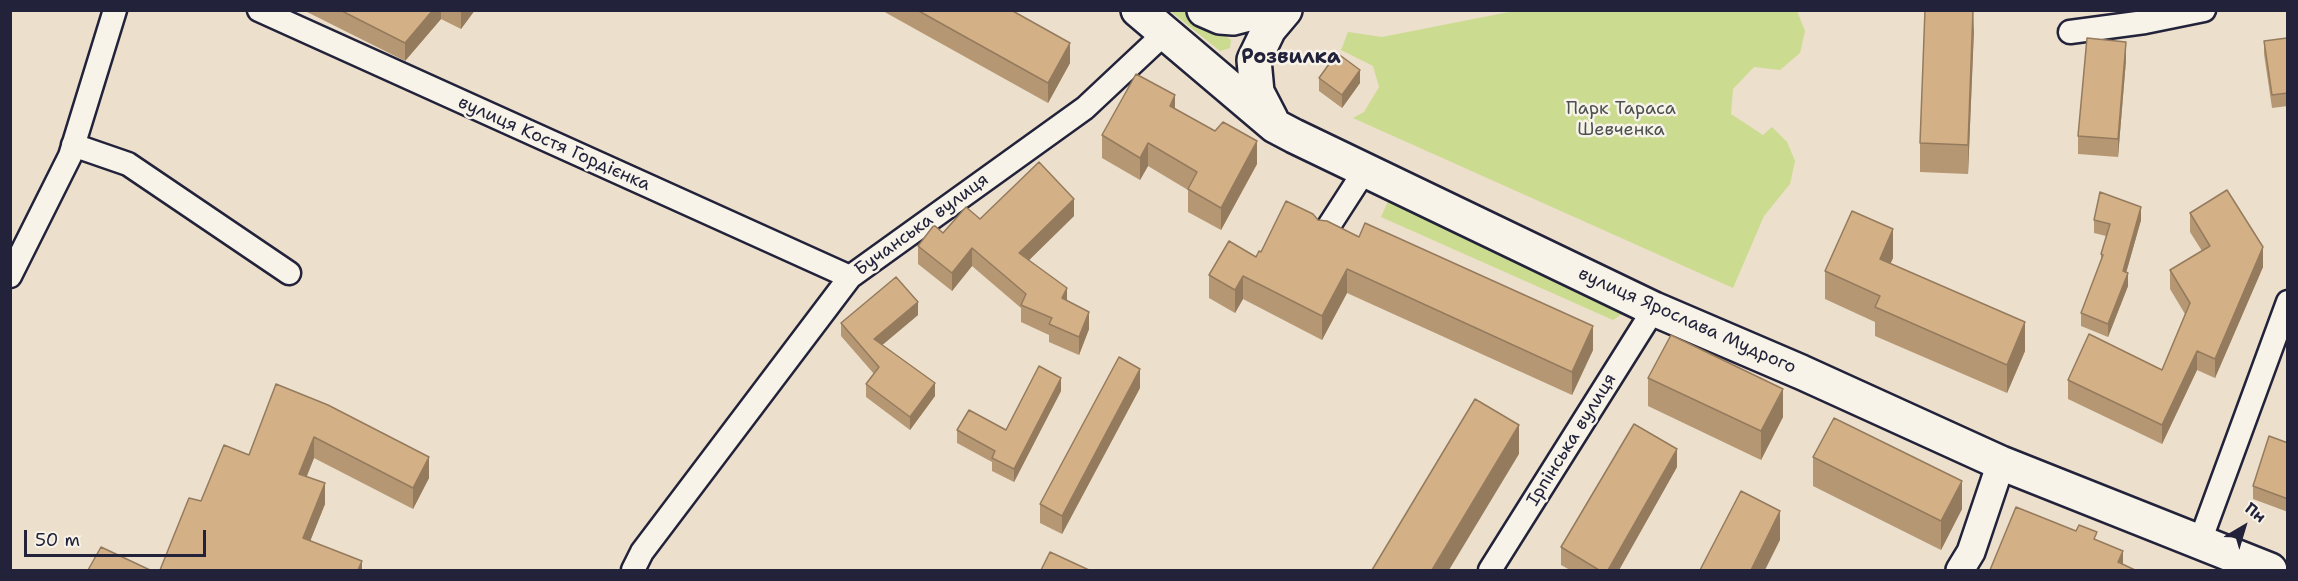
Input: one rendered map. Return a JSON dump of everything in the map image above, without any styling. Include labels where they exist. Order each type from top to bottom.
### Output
[{"type":"main road","name":"вулиця Ярослава Мудрого","points":[[1138,10],[1275,126],[1654,309],[1792,368],[2001,463],[2199,544],[2270,570]]},
{"type":"main road","points":[[1204,10],[1220,17],[1233,18],[1264,10]]},
{"type":"main road","points":[[1275,126],[1257,92],[1254,60],[1269,29],[1285,10]]},
{"type":"street","points":[[10,276],[73,145],[115,10]]},
{"type":"street","name":"вулиця Костя Гордієнка","points":[[259,10],[850,277]]},
{"type":"street","points":[[2070,32],[2145,22],[2204,10]]},
{"type":"street","name":"Бучанська вулиця","points":[[633,570],[642,552],[850,277],[1085,108],[1165,33]]},
{"type":"street","points":[[73,145],[128,164],[289,273]]},
{"type":"street","points":[[1325,232],[1365,170]]},
{"type":"street","points":[[2199,544],[2288,302]]},
{"type":"street","name":"Ірпінська вулиця","points":[[1490,570],[1654,309]]},
{"type":"street","points":[[1960,570],[1971,552],[2001,463]]},
{"type":"green space","points":[[1170,11],[1194,11],[1231,40],[1230,48],[1220,51]]},
{"type":"green space","name":"Парк Тараса Шевченка","points":[[1514,11],[1797,11],[1805,31],[1800,53],[1780,70],[1754,67],[1733,89],[1731,114],[1763,135],[1772,127],[1787,142],[1795,161],[1790,184],[1764,216],[1733,288],[1353,118],[1364,112],[1379,87],[1373,66],[1341,50],[1348,32],[1382,37]]},
{"type":"green space","points":[[1389,199],[1630,309],[1613,320],[1381,217]]},
{"type":"building","points":[[340,10],[433,10],[405,43]]},
{"type":"building","points":[[917,10],[1011,10],[1070,43],[1048,83]]},
{"type":"building","points":[[1925,10],[1973,10],[1968,145],[1920,143]]},
{"type":"building","points":[[2087,38],[2126,42],[2118,139],[2078,136]]},
{"type":"building","points":[[2287,38],[2288,93],[2272,95],[2264,41]]},
{"type":"building","points":[[1337,53],[1360,70],[1342,95],[1319,78]]},
{"type":"building","points":[[1136,74],[1175,95],[1170,106],[1215,131],[1223,122],[1257,141],[1221,208],[1188,189],[1197,172],[1148,143],[1140,158],[1102,135]]},
{"type":"building","points":[[1039,162],[1074,199],[1019,253],[1067,288],[1062,298],[1089,312],[1079,337],[1049,324],[1052,318],[1021,305],[1026,294],[972,248],[952,273],[918,246],[934,225],[943,233],[966,207],[980,219]]},
{"type":"building","points":[[2227,190],[2263,247],[2215,359],[2197,351],[2162,425],[2068,380],[2089,334],[2162,370],[2190,303],[2170,270],[2210,246],[2190,213]]},
{"type":"building","points":[[2100,192],[2141,207],[2123,271],[2128,273],[2108,324],[2081,313],[2103,255],[2101,254],[2110,224],[2094,220]]},
{"type":"building","points":[[1286,201],[1313,214],[1318,220],[1327,221],[1359,237],[1365,223],[1593,326],[1572,372],[1347,269],[1322,316],[1243,276],[1235,290],[1209,275],[1229,241],[1256,257],[1259,251],[1261,252]]},
{"type":"building","points":[[1852,211],[1893,229],[1880,259],[2025,322],[2007,365],[1875,307],[1880,296],[1825,271]]},
{"type":"building","points":[[896,277],[918,302],[874,339],[935,383],[910,417],[866,384],[879,367],[841,323]]},
{"type":"building","points":[[1671,335],[1783,389],[1761,431],[1648,378]]},
{"type":"building","points":[[1119,357],[1140,369],[1062,516],[1040,504]]},
{"type":"building","points":[[1039,366],[1061,378],[1014,469],[992,458],[995,451],[957,430],[969,410],[1006,430]]},
{"type":"building","points":[[276,384],[328,405],[429,457],[413,488],[314,437],[299,474],[325,483],[303,538],[362,561],[358,570],[160,570],[189,498],[201,501],[224,445],[249,455]]},
{"type":"building","points":[[1475,399],[1519,425],[1432,570],[1372,570]]},
{"type":"building","points":[[1834,418],[1962,481],[1941,521],[1813,457]]},
{"type":"building","points":[[1634,424],[1677,449],[1608,570],[1599,570],[1561,547]]},
{"type":"building","points":[[2269,436],[2288,443],[2288,499],[2253,486]]},
{"type":"building","points":[[1741,491],[1780,511],[1751,570],[1700,570]]},
{"type":"building","points":[[2016,507],[2076,531],[2079,525],[2097,532],[2094,539],[2123,551],[2118,562],[2135,570],[1990,570]]},
{"type":"building","points":[[101,547],[150,570],[88,570]]},
{"type":"building","points":[[1050,552],[1089,570],[1041,570]]},
{"type":"district","name":"Розвилка","points":[[1291,58]]}]
